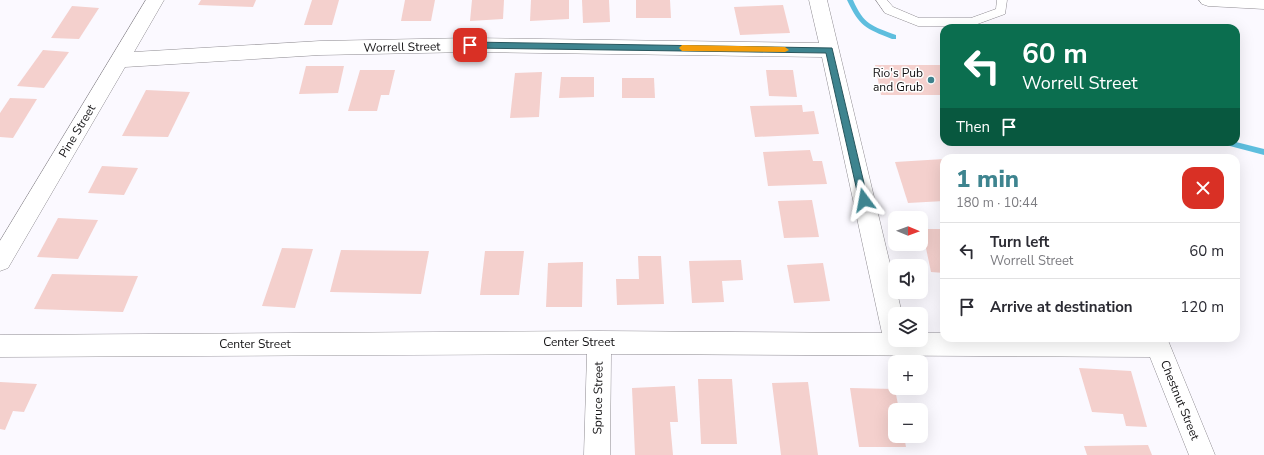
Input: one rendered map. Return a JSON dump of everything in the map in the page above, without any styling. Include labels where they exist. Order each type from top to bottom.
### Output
[{"type":"street","name":"Pine Street","points":[[0,261],[154,0]]},
{"type":"street","points":[[818,0],[889,307]]},
{"type":"street","points":[[1208,0],[1264,3]]},
{"type":"street","name":"Worrell Street","points":[[119,60],[320,48],[470,45],[829,50]]},
{"type":"street","name":"Center Street","points":[[0,346],[888,339]]},
{"type":"street","name":"Center Street","points":[[928,340],[940,340]]},
{"type":"street","name":"Spruce Street","points":[[597,455],[599,342]]},
{"type":"street","name":"Center Street","points":[[1008,342],[1158,346]]},
{"type":"street","name":"Chestnut Street","points":[[1158,346],[1202,455]]},
{"type":"lane","points":[[881,0],[890,10],[918,22],[972,22],[1002,11],[1002,0]]},
{"type":"building","points":[[201,0],[256,0],[253,7],[198,5]]},
{"type":"building","points":[[312,0],[339,0],[332,25],[304,25]]},
{"type":"building","points":[[405,0],[435,0],[431,21],[401,21]]},
{"type":"building","points":[[472,0],[504,0],[503,19],[470,21]]},
{"type":"building","points":[[531,0],[569,0],[569,19],[530,21]]},
{"type":"building","points":[[582,0],[609,0],[610,22],[583,23]]},
{"type":"building","points":[[636,0],[670,0],[671,18],[636,18]]},
{"type":"building","points":[[783,5],[790,33],[740,35],[734,7]]},
{"type":"building","points":[[72,6],[99,8],[79,39],[51,38]]},
{"type":"building","points":[[43,50],[69,52],[44,88],[17,86]]},
{"type":"building","points":[[875,65],[940,65],[940,95],[881,95]]},
{"type":"building","points":[[306,66],[344,66],[338,93],[299,94]]},
{"type":"building","points":[[360,70],[395,70],[389,95],[381,95],[377,111],[348,111]]},
{"type":"building","points":[[766,70],[793,70],[797,97],[769,96]]},
{"type":"building","points":[[542,72],[539,117],[510,118],[515,73]]},
{"type":"building","points":[[561,77],[594,77],[594,97],[559,98]]},
{"type":"building","points":[[622,78],[654,78],[655,98],[622,98]]},
{"type":"building","points":[[146,90],[190,92],[168,137],[122,136]]},
{"type":"building","points":[[10,98],[37,99],[13,138],[0,137],[0,113]]},
{"type":"building","points":[[802,105],[803,112],[814,111],[819,134],[755,137],[750,106]]},
{"type":"building","points":[[810,150],[813,161],[822,161],[827,184],[768,186],[763,152]]},
{"type":"building","points":[[940,159],[940,201],[908,203],[895,162]]},
{"type":"building","points":[[102,166],[138,168],[124,195],[88,193]]},
{"type":"building","points":[[812,200],[819,237],[784,238],[778,201]]},
{"type":"building","points":[[58,218],[98,220],[78,259],[37,257]]},
{"type":"building","points":[[928,229],[940,229],[940,273],[931,272],[927,251],[928,251]]},
{"type":"building","points":[[282,248],[313,249],[295,308],[262,306]]},
{"type":"building","points":[[341,250],[429,251],[421,294],[330,292]]},
{"type":"building","points":[[485,251],[524,251],[519,295],[480,295]]},
{"type":"building","points":[[638,256],[661,256],[664,304],[617,305],[616,279],[639,279]]},
{"type":"building","points":[[741,260],[743,280],[722,281],[724,302],[692,303],[689,261]]},
{"type":"building","points":[[583,262],[582,307],[546,307],[548,263]]},
{"type":"building","points":[[823,263],[830,301],[794,303],[787,265]]},
{"type":"building","points":[[52,274],[138,276],[123,312],[34,309]]},
{"type":"building","points":[[1079,368],[1131,371],[1147,427],[1126,426],[1123,414],[1092,412]]},
{"type":"building","points":[[698,379],[732,379],[737,444],[701,444]]},
{"type":"building","points":[[0,382],[37,384],[24,412],[13,411],[5,430],[0,429]]},
{"type":"building","points":[[808,382],[818,455],[781,455],[772,383]]},
{"type":"building","points":[[675,386],[678,422],[670,422],[673,455],[635,455],[632,388]]},
{"type":"building","points":[[850,388],[888,389],[888,395],[896,395],[898,403],[888,403],[888,443],[905,443],[906,447],[859,447]]},
{"type":"building","points":[[1148,445],[1152,455],[1087,455],[1084,446]]},
{"type":"waterway","points":[[850,0],[858,16],[866,25],[894,37]]},
{"type":"waterway","points":[[1240,146],[1264,152]]},
{"type":"slow traffic","points":[[682,48],[785,50]]},
{"type":"place","name":"Rio's Pub and Grub","points":[[931,80]]},
{"type":"route","points":[[470,45],[829,50],[864,200]]}]
